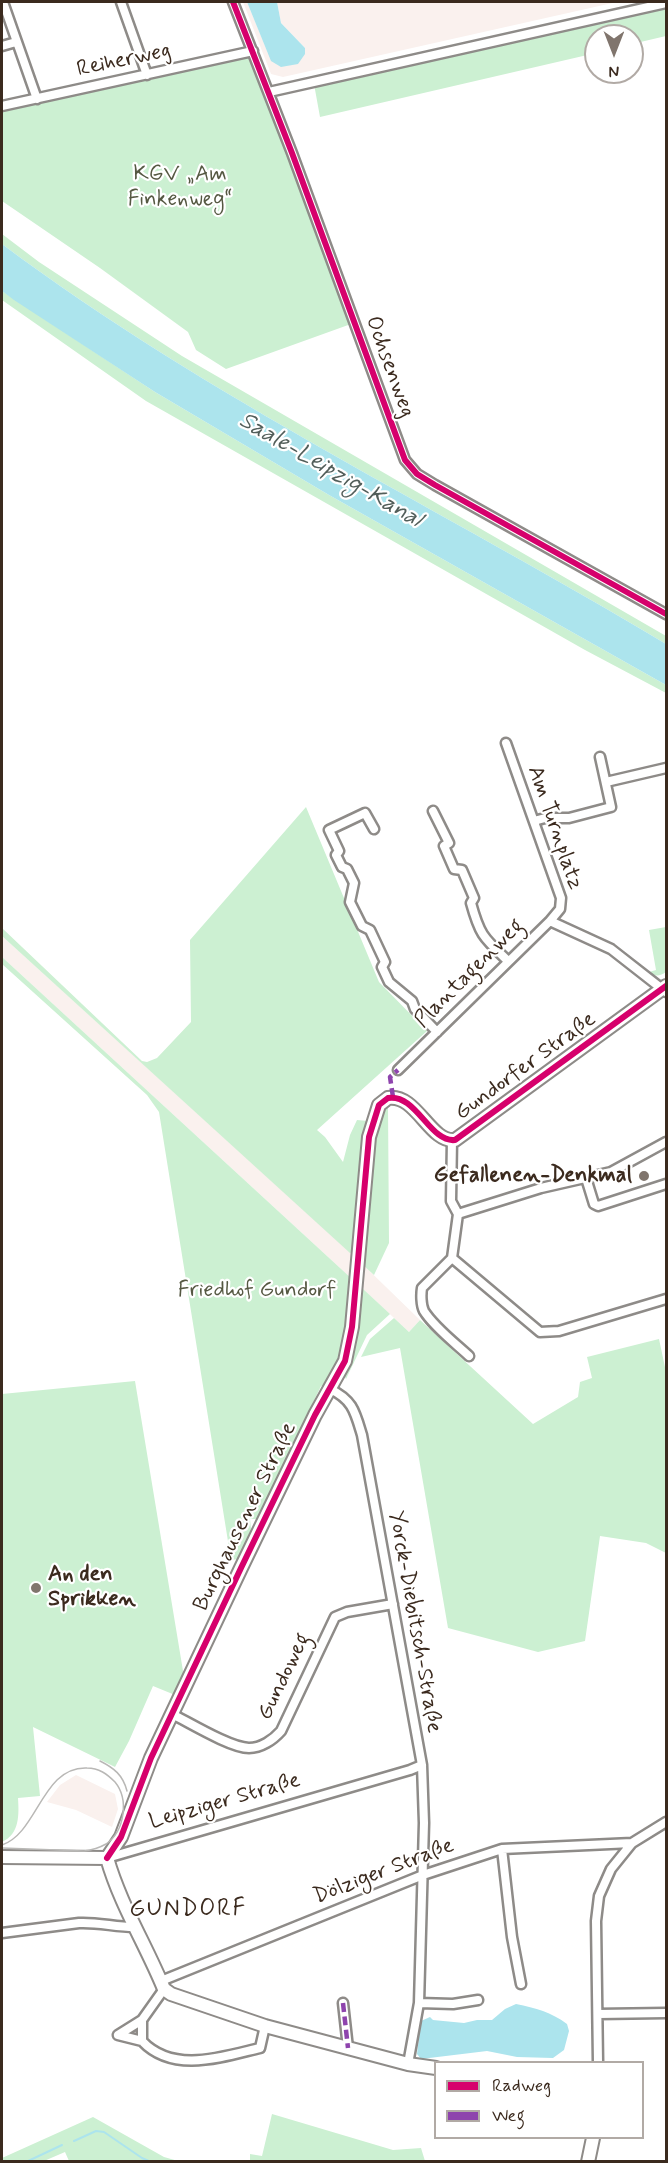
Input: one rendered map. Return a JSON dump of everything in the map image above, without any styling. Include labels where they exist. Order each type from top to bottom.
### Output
[{"type":"street","points":[[3,2],[37,99]]},
{"type":"street","points":[[121,2],[147,75]]},
{"type":"street","name":"Ochsenweg","points":[[233,2],[269,92],[401,453],[410,468],[435,485],[666,614]]},
{"type":"street","points":[[269,92],[666,3]]},
{"type":"street","points":[[2,46],[16,42]]},
{"type":"street","name":"Reiherweg","points":[[2,106],[253,51]]},
{"type":"street","name":"Am Turnplatz","points":[[506,743],[561,898],[560,909],[550,921]]},
{"type":"street","points":[[534,821],[546,818],[569,818],[611,807],[600,758]]},
{"type":"street","points":[[606,782],[666,768]]},
{"type":"street","points":[[433,811],[449,843],[444,846],[454,869],[462,870],[474,898],[471,903],[478,930],[508,961]]},
{"type":"street","points":[[374,829],[365,813],[329,830],[339,851],[336,855],[342,867],[347,868],[354,883],[350,902],[362,927],[370,930],[385,962],[382,967],[389,982],[412,1001],[415,1009],[437,1032]]},
{"type":"street","name":"Plantagenweg","points":[[398,1070],[550,921],[611,949],[665,989]]},
{"type":"street","name":"Gundorfer Straße","points":[[365,1177],[369,1137],[379,1105],[388,1098],[393,1097],[405,1101],[444,1138],[452,1140],[459,1138],[665,989]]},
{"type":"street","points":[[452,1140],[451,1201],[458,1214],[452,1257],[422,1288],[421,1293],[423,1310],[469,1356]]},
{"type":"street","points":[[458,1214],[541,1188],[611,1172],[666,1142]]},
{"type":"street","name":"Burghausener Straße","points":[[107,1858],[122,1837],[151,1758],[315,1415],[345,1361],[349,1347],[357,1279],[365,1177]]},
{"type":"street","points":[[586,1178],[594,1204],[598,1206],[666,1184]]},
{"type":"street","points":[[452,1257],[540,1332],[559,1331],[666,1299]]},
{"type":"street","name":"Yorck-Diebitsch-Straße","points":[[330,1389],[344,1396],[362,1435],[422,1765],[424,1823],[419,2003],[408,2064]]},
{"type":"street","name":"Gundoweg","points":[[172,1714],[240,1747],[254,1748],[265,1744],[281,1731],[335,1617],[347,1612],[393,1604]]},
{"type":"street","name":"Leipziger Straße","points":[[2,1857],[107,1858],[422,1765]]},
{"type":"street","points":[[598,2061],[596,1908],[599,1896],[611,1869],[632,1843],[666,1822]]},
{"type":"street","name":"Dölziger Straße","points":[[162,1985],[423,1875],[482,1854],[502,1849],[632,1843]]},
{"type":"street","points":[[502,1849],[512,1937],[521,1984]]},
{"type":"street","points":[[107,1858],[111,1874],[162,1985],[179,1998],[265,2026],[408,2064],[434,2068]]},
{"type":"street","points":[[2,1933],[80,1923],[134,1927]]},
{"type":"street","points":[[142,2041],[118,2035],[142,2020],[162,1985]]},
{"type":"street","points":[[419,2003],[453,2004],[478,2000]]},
{"type":"street","points":[[342,2003],[348,2048]]},
{"type":"street","points":[[598,2014],[666,2013]]},
{"type":"street","points":[[142,2020],[142,2041],[147,2047],[180,2060],[202,2061],[260,2049],[265,2026]]},
{"type":"street","points":[[588,2162],[592,2139]]},
{"type":"shaded area","points":[[243,2],[247,2],[268,53],[305,48],[281,23],[277,2],[617,2],[283,77],[271,74]]},
{"type":"shaded area","points":[[2,936],[351,1253],[420,1320],[409,1332],[362,1288],[362,1284],[352,1279],[2,957]]},
{"type":"shaded area","points":[[76,1775],[115,1794],[118,1809],[112,1827],[76,1810],[47,1802],[60,1785]]},
{"type":"green space","points":[[666,6],[666,36],[644,41],[644,24],[585,24]]},
{"type":"green space","points":[[584,24],[584,56],[320,117],[314,84]]},
{"type":"green space","name":"KGV „Am Finkenweg“","points":[[250,56],[351,324],[226,369],[196,350],[188,332],[2,201],[2,110]]},
{"type":"green space","points":[[2,234],[39,262],[182,356],[666,636],[666,644],[245,404],[162,353],[81,300],[2,244]]},
{"type":"green space","points":[[2,291],[155,392],[329,495],[666,685],[666,693],[585,650],[146,401],[2,300]]},
{"type":"green space","points":[[306,807],[379,982],[427,1031],[317,1130],[343,1162],[350,1135],[357,1120],[368,1121],[353,1252],[350,1253],[2,936],[2,928],[142,1061],[147,1062],[157,1058],[191,1022],[190,940]]},
{"type":"green space","points":[[666,927],[666,972],[655,975],[649,972],[656,970],[649,930]]},
{"type":"green space","name":"Friedhof Gundorf","points":[[2,957],[352,1279],[347,1334],[340,1360],[327,1385],[321,1386],[257,1519],[250,1519],[251,1529],[239,1559],[231,1560],[159,1112],[147,1095],[2,964]]},
{"type":"green space","points":[[388,1106],[389,1243],[374,1275],[363,1265],[373,1146],[384,1110]]},
{"type":"green space","points":[[362,1288],[390,1314],[367,1335],[346,1379],[344,1375],[357,1337]]},
{"type":"green space","points":[[394,1318],[409,1332],[420,1320],[533,1424],[578,1397],[580,1382],[592,1378],[587,1357],[659,1339],[666,1372],[666,1553],[646,1543],[600,1536],[585,1641],[538,1652],[448,1628],[400,1348],[361,1357],[370,1339]]},
{"type":"green space","points":[[135,1381],[184,1677],[175,1695],[153,1686],[115,1767],[33,1727],[40,1796],[18,1798],[18,1817],[15,1829],[2,1842],[2,1394]]},
{"type":"green space","points":[[272,2114],[393,2150],[421,2148],[425,2161],[250,2161],[250,2154],[262,2156]]},
{"type":"green space","points":[[93,2117],[164,2157],[178,2161],[69,2161],[65,2152],[44,2161],[2,2161],[2,2158]]},
{"type":"water","points":[[247,2],[277,2],[281,23],[305,48],[305,54],[298,64],[281,67],[271,61]]},
{"type":"water","name":"Saale-Leipzig-Kanal","points":[[2,244],[81,300],[245,404],[666,644],[666,685],[329,495],[155,392],[14,300],[2,291]]},
{"type":"water","points":[[516,2004],[543,2011],[567,2024],[569,2031],[564,2050],[553,2058],[517,2057],[487,2051],[421,2059],[417,2054],[421,2021],[430,2017],[433,2020],[464,2023],[492,2020],[505,2009]]},
{"type":"waterway","points":[[74,2141],[96,2131],[104,2132],[151,2162]]},
{"type":"waterway","points":[[26,2162],[62,2145]]},
{"type":"tram line","points":[[100,1761],[117,1773],[127,1791]]},
{"type":"tram line","points":[[2,1845],[24,1828],[50,1788],[72,1770],[87,1768],[99,1770],[112,1779],[119,1789],[123,1806],[121,1823],[106,1844],[84,1851],[2,1848]]},
{"type":"marked path","points":[[393,1097],[390,1077],[398,1070]]},
{"type":"marked path","points":[[343,2003],[348,2048]]},
{"type":"cycle path","points":[[233,2],[292,153],[405,460],[417,474],[435,485],[666,614]]},
{"type":"cycle path","points":[[107,1858],[121,1837],[151,1758],[241,1568],[315,1415],[345,1361],[352,1327],[369,1137],[379,1105],[388,1098],[398,1098],[415,1110],[438,1134],[446,1139],[455,1140],[666,986]]},
{"type":"place","name":"Gefallenen-Denkmal","points":[[644,1176]]},
{"type":"place","name":"An den Sprikken","points":[[36,1588]]},
{"type":"district","name":"GUNDORF","points":[[188,1910]]}]
